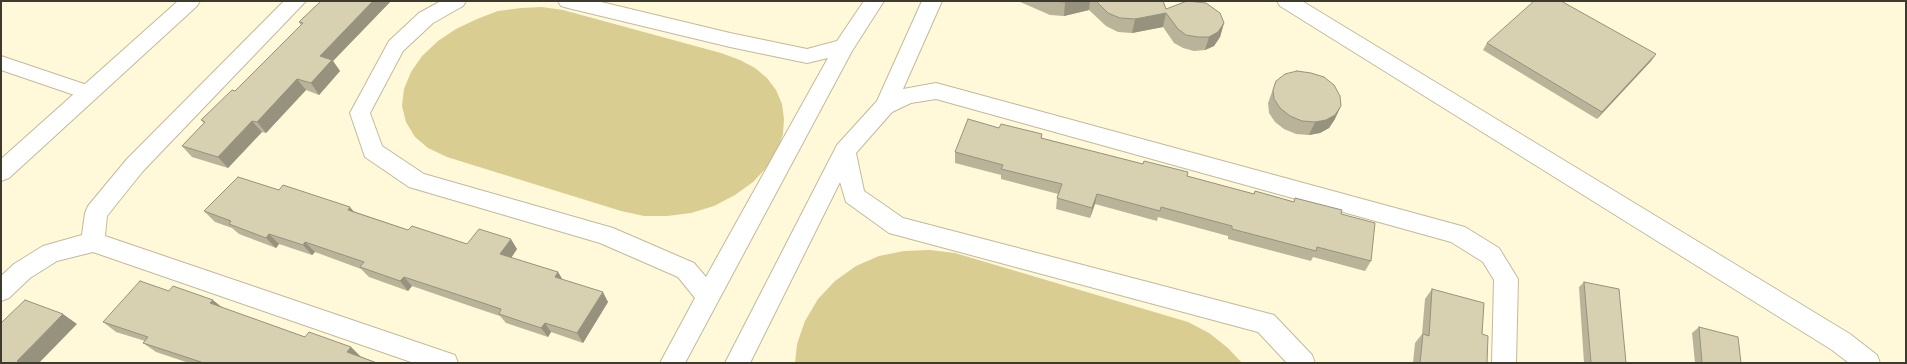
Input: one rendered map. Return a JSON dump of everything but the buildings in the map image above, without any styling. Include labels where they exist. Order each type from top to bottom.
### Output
[{"type":"street","points":[[93,242],[96,213],[135,164],[296,1]]},
{"type":"street","points":[[456,1],[426,18],[396,46],[360,113],[373,151],[417,181],[605,235],[686,270],[709,297]]},
{"type":"street","points":[[568,1],[722,38],[806,56],[844,47]]},
{"type":"street","points":[[672,363],[844,47],[874,1]]},
{"type":"street","points":[[737,363],[845,151],[885,106],[932,1]]},
{"type":"street","points":[[1287,1],[1844,352],[1868,363]]},
{"type":"street","points":[[1,172],[187,2]]},
{"type":"street","points":[[885,106],[907,96],[936,91],[1457,234],[1491,255],[1506,279],[1504,363]]},
{"type":"street","points":[[845,151],[854,196],[897,226],[1264,323],[1303,363]]},
{"type":"street","points":[[1,292],[22,271],[52,253],[93,242],[446,363]]},
{"type":"lane","points":[[1,63],[89,93]]},
{"type":"shaded area","points":[[542,7],[563,10],[721,53],[740,60],[755,68],[767,78],[776,90],[782,104],[784,119],[783,134],[778,149],[768,166],[753,182],[735,195],[714,206],[691,213],[667,216],[644,216],[621,211],[447,157],[428,148],[415,137],[406,122],[402,106],[404,89],[411,72],[422,56],[438,41],[456,29],[477,19],[498,11]]},
{"type":"shaded area","points":[[930,250],[955,253],[1188,322],[1209,333],[1228,348],[1242,363],[795,363],[797,344],[805,321],[818,299],[835,281],[856,266],[879,256],[904,251]]}]
